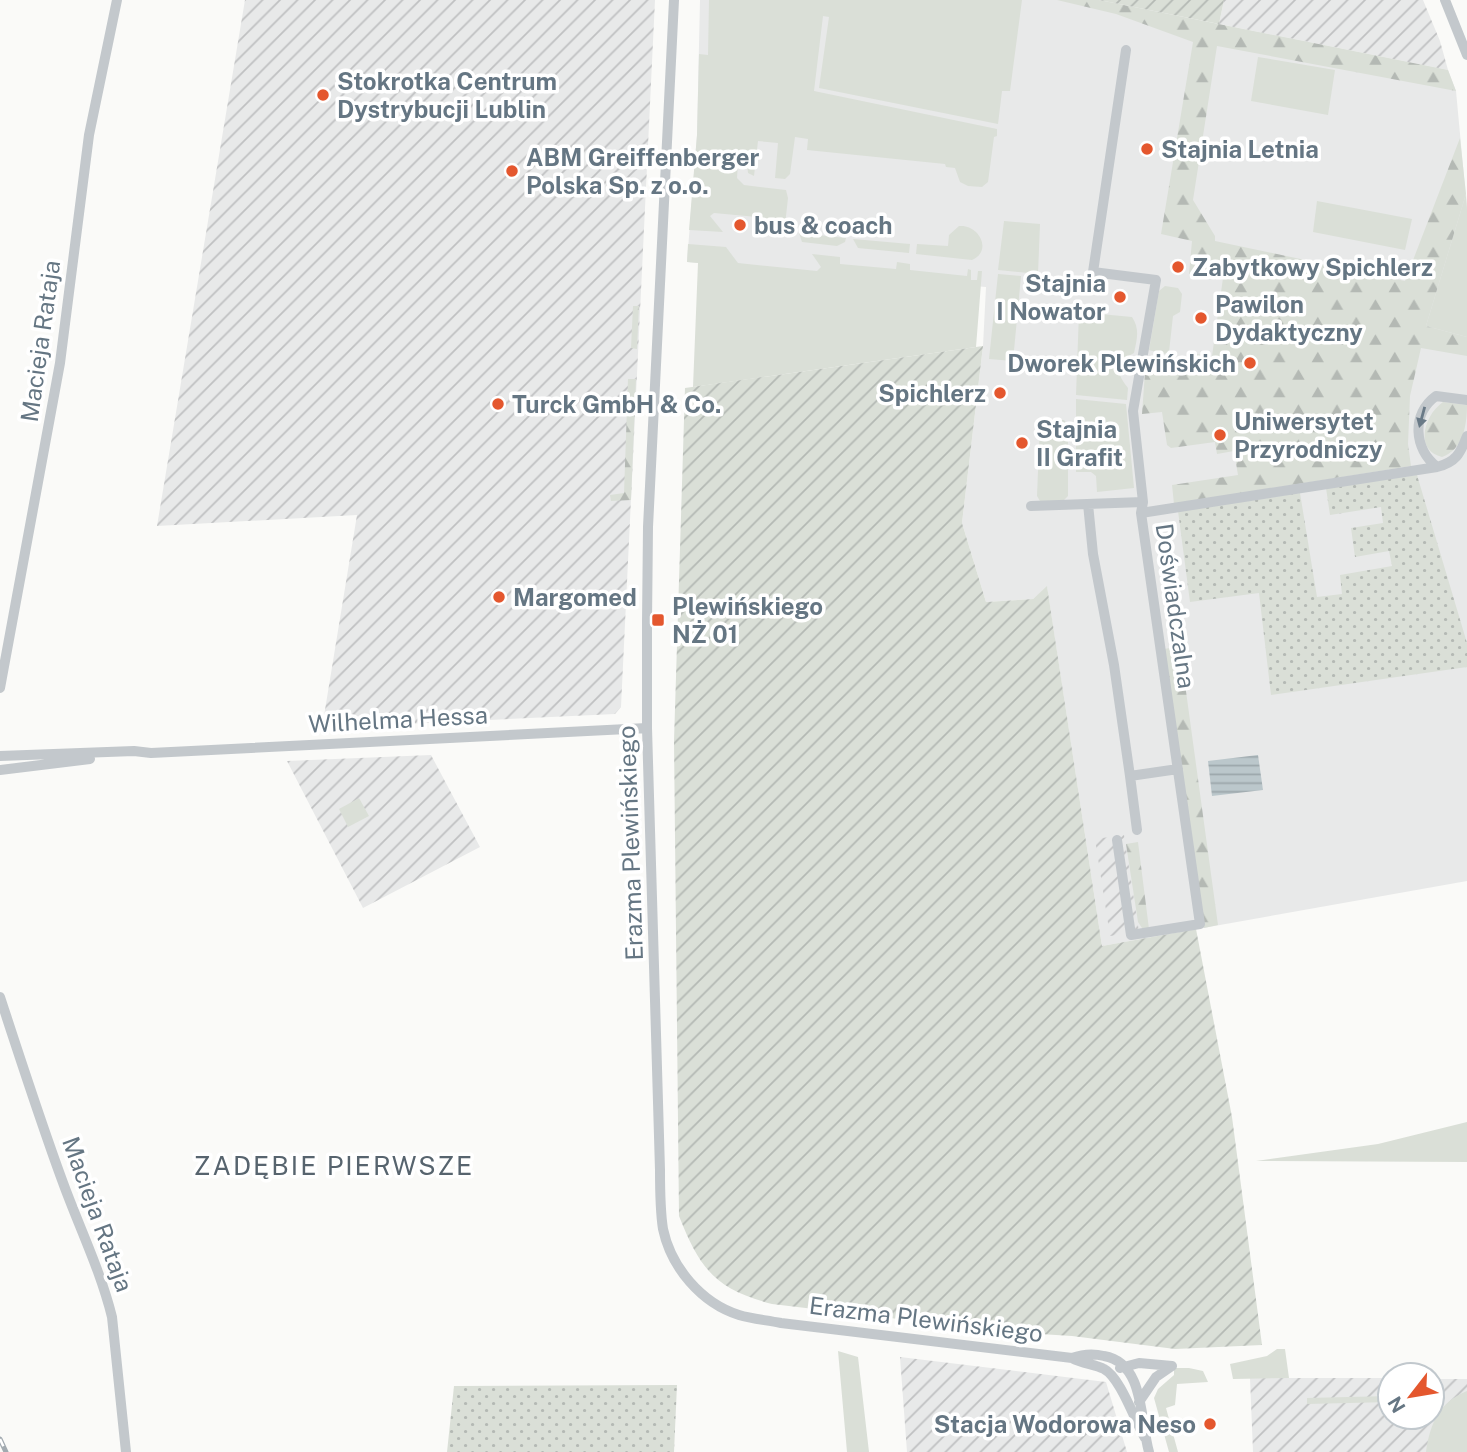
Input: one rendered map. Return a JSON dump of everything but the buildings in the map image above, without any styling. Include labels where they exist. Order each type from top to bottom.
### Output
[{"type":"street","name":"Macieja Rataja","points":[[0,688],[60,363],[89,135],[117,0]]},
{"type":"street","name":"Erazma Plewińskiego","points":[[674,0],[648,527],[647,728],[661,1214],[669,1247],[680,1269],[708,1298],[738,1315],[795,1325],[1072,1358],[1084,1365],[1104,1368],[1126,1368],[1139,1363],[1172,1366],[1156,1377],[1139,1402]]},
{"type":"street","points":[[1445,0],[1467,55]]},
{"type":"street","points":[[1031,506],[1088,504],[1142,507],[1133,411],[1156,280],[1093,272],[1126,50]]},
{"type":"street","points":[[1467,400],[1436,396],[1422,410],[1418,434],[1426,459],[1437,467],[1452,463],[1457,458],[1467,436]]},
{"type":"street","name":"Doświadczalna","points":[[1118,840],[1131,935],[1200,924],[1142,507],[1437,467]]},
{"type":"street","points":[[1088,504],[1093,554],[1114,665],[1137,830]]},
{"type":"street","name":"Wilhelma Hessa","points":[[0,756],[134,751],[152,753],[647,728]]},
{"type":"street","name":"Wilhelma Hessa","points":[[0,770],[83,760],[138,757],[152,753]]},
{"type":"street","points":[[1130,776],[1178,769]]},
{"type":"street","name":"Macieja Rataja","points":[[0,996],[63,1183],[100,1272],[108,1300],[125,1452]]},
{"type":"street","name":"Erazma Plewińskiego","points":[[1072,1358],[1084,1353],[1105,1356],[1119,1360],[1126,1368]]},
{"type":"street","points":[[1104,1368],[1115,1381],[1145,1438],[1149,1452]]},
{"type":"street","points":[[1115,1381],[1126,1368],[1132,1376],[1144,1417],[1145,1438]]},
{"type":"shaded area","points":[[245,0],[655,0],[621,707],[615,714],[322,728],[357,515],[157,526]]},
{"type":"shaded area","name":"Uniwersytet Przyrodniczy","points":[[700,0],[1099,0],[1448,70],[1456,91],[1467,209],[1467,881],[1102,946],[1047,587],[1033,599],[986,602],[962,523],[983,346],[986,287],[687,262],[697,135]]},
{"type":"shaded area","points":[[1224,0],[1423,0],[1440,41],[1448,70],[1219,24]]},
{"type":"shaded area","points":[[431,755],[480,847],[363,908],[287,761]]},
{"type":"shaded area","points":[[1258,755],[1263,790],[1212,796],[1208,761]]},
{"type":"shaded area","points":[[1124,835],[1139,932],[1110,936],[1095,839]]},
{"type":"shaded area","points":[[900,1357],[1106,1382],[1127,1452],[907,1452]]},
{"type":"shaded area","points":[[1250,1378],[1376,1378],[1376,1431],[1446,1431],[1446,1379],[1467,1379],[1467,1452],[1253,1452]]},
{"type":"green space","points":[[709,0],[1022,0],[1010,91],[1002,91],[998,124],[819,88],[829,17],[823,16],[814,91],[997,129],[988,182],[982,187],[968,186],[960,182],[955,168],[946,167],[945,164],[807,150],[808,139],[795,137],[790,174],[785,179],[775,178],[778,143],[758,141],[754,176],[748,173],[747,163],[738,162],[737,178],[744,185],[786,190],[788,198],[784,234],[781,237],[773,237],[757,217],[714,213],[710,216],[723,232],[689,230],[697,135],[699,54],[708,55]]},
{"type":"green space","points":[[1057,0],[1099,0],[1448,70],[1456,91],[1217,46],[1193,200],[1215,236],[1215,241],[1405,281],[1460,138],[1466,194],[1426,326],[1467,337],[1467,356],[1421,348],[1410,396],[1408,444],[1411,466],[1174,504],[1172,485],[1238,475],[1234,451],[1217,454],[1215,442],[1171,448],[1167,445],[1162,412],[1142,414],[1148,361],[1187,364],[1187,353],[1212,356],[1223,278],[1189,274],[1192,241],[1161,234],[1193,42],[1116,14]]},
{"type":"green space","points":[[1099,0],[1224,0],[1219,24]]},
{"type":"green space","points":[[1258,57],[1335,70],[1328,115],[1251,101]]},
{"type":"green space","points":[[1466,194],[1467,209],[1467,337],[1426,326]]},
{"type":"green space","points":[[1317,201],[1412,219],[1405,250],[1313,232]]},
{"type":"green space","points":[[1004,221],[1040,224],[1038,274],[998,270]]},
{"type":"green space","points":[[959,226],[972,229],[981,239],[982,251],[972,260],[916,254],[917,244],[948,246],[949,235]]},
{"type":"green space","points":[[799,233],[846,238],[845,242],[837,246],[802,242]]},
{"type":"green space","points":[[853,239],[910,244],[909,253],[858,248]]},
{"type":"green space","points":[[688,244],[726,247],[738,263],[817,271],[821,267],[812,254],[840,257],[840,264],[896,269],[897,262],[910,264],[910,270],[967,276],[968,269],[971,270],[971,280],[977,280],[978,271],[982,271],[976,347],[693,387],[698,263],[687,262]]},
{"type":"green space","points":[[998,274],[1021,276],[1013,361],[989,359]]},
{"type":"green space","points":[[1165,286],[1178,288],[1182,294],[1180,312],[1173,316],[1169,352],[1164,354],[1149,350],[1159,291]]},
{"type":"green space","points":[[633,306],[639,306],[637,349],[631,348]]},
{"type":"green space","points":[[1079,312],[1132,317],[1135,321],[1137,334],[1134,353],[1123,360],[1119,368],[1128,388],[1127,400],[1076,395]]},
{"type":"green space","points":[[983,346],[962,523],[986,602],[1033,599],[1047,586],[1102,946],[1196,929],[1232,1117],[1262,1345],[1175,1349],[772,1304],[736,1291],[712,1274],[694,1250],[679,1216],[674,741],[685,388]]},
{"type":"green space","points":[[628,379],[636,379],[631,500],[611,501],[610,495],[624,493]]},
{"type":"green space","points":[[1076,399],[1126,404],[1134,488],[1097,492],[1096,476],[1091,472],[1076,472]]},
{"type":"green space","points":[[1443,402],[1467,405],[1465,428],[1459,443],[1449,454],[1442,457],[1427,447],[1425,431],[1431,415]]},
{"type":"green space","points":[[1043,419],[1064,420],[1068,425],[1068,496],[1063,501],[1040,501],[1037,496],[1040,422]]},
{"type":"green space","points":[[1417,475],[1467,643],[1467,667],[1271,695],[1259,593],[1190,602],[1178,511],[1300,493],[1317,597],[1342,594],[1340,575],[1392,566],[1389,551],[1355,557],[1351,528],[1383,523],[1381,507],[1330,515],[1326,488]]},
{"type":"green space","points":[[1176,647],[1180,650],[1172,652],[1177,685],[1185,684],[1218,925],[1204,928],[1164,649]]},
{"type":"green space","points":[[359,798],[369,816],[348,827],[339,809]]},
{"type":"green space","points":[[1138,842],[1149,929],[1142,928],[1138,922],[1126,844]]},
{"type":"green space","points":[[1467,1122],[1467,1162],[1256,1161],[1378,1144]]},
{"type":"green space","points":[[1277,1349],[1285,1349],[1289,1378],[1233,1379],[1230,1364],[1267,1356]]},
{"type":"green space","points":[[838,1351],[858,1357],[869,1452],[847,1452]]},
{"type":"green space","points":[[1174,1368],[1203,1371],[1208,1382],[1177,1384],[1175,1405],[1166,1408],[1178,1452],[1169,1452],[1154,1398],[1158,1389],[1174,1375]]},
{"type":"green space","points":[[677,1385],[674,1452],[447,1452],[454,1386]]},
{"type":"green space","points":[[1467,1391],[1467,1452],[1426,1452],[1430,1431],[1446,1431],[1446,1404]]},
{"type":"green space","points":[[1376,1396],[1376,1402],[1307,1404],[1307,1398]]},
{"type":"railway","points":[[0,1439],[6,1452]]},
{"type":"place","name":"Stokrotka Centrum Dystrybucji Lublin","points":[[323,95]]},
{"type":"place","name":"Stajnia Letnia","points":[[1147,149]]},
{"type":"place","name":"ABM Greiffenberger Polska Sp. z o.o.","points":[[512,171]]},
{"type":"place","name":"bus & coach","points":[[740,225]]},
{"type":"place","name":"Zabytkowy Spichlerz","points":[[1178,267]]},
{"type":"place","name":"Stajnia I Nowator","points":[[1120,297]]},
{"type":"place","name":"Pawilon Dydaktyczny","points":[[1201,318]]},
{"type":"place","name":"Dworek Plewińskich","points":[[1250,363]]},
{"type":"place","name":"Spichlerz","points":[[1000,393]]},
{"type":"place","name":"Turck GmbH & Co.","points":[[498,404]]},
{"type":"place","name":"Uniwersytet Przyrodniczy","points":[[1220,435]]},
{"type":"place","name":"Stajnia II Grafit","points":[[1022,443]]},
{"type":"place","name":"Margomed","points":[[499,597]]},
{"type":"place","name":"Plewińskiego NŻ 01","points":[[658,620]]},
{"type":"place","name":"Stacja Wodorowa Neso","points":[[1210,1424]]},
{"type":"district","name":"ZADĘBIE PIERWSZE","points":[[334,1165]]}]
